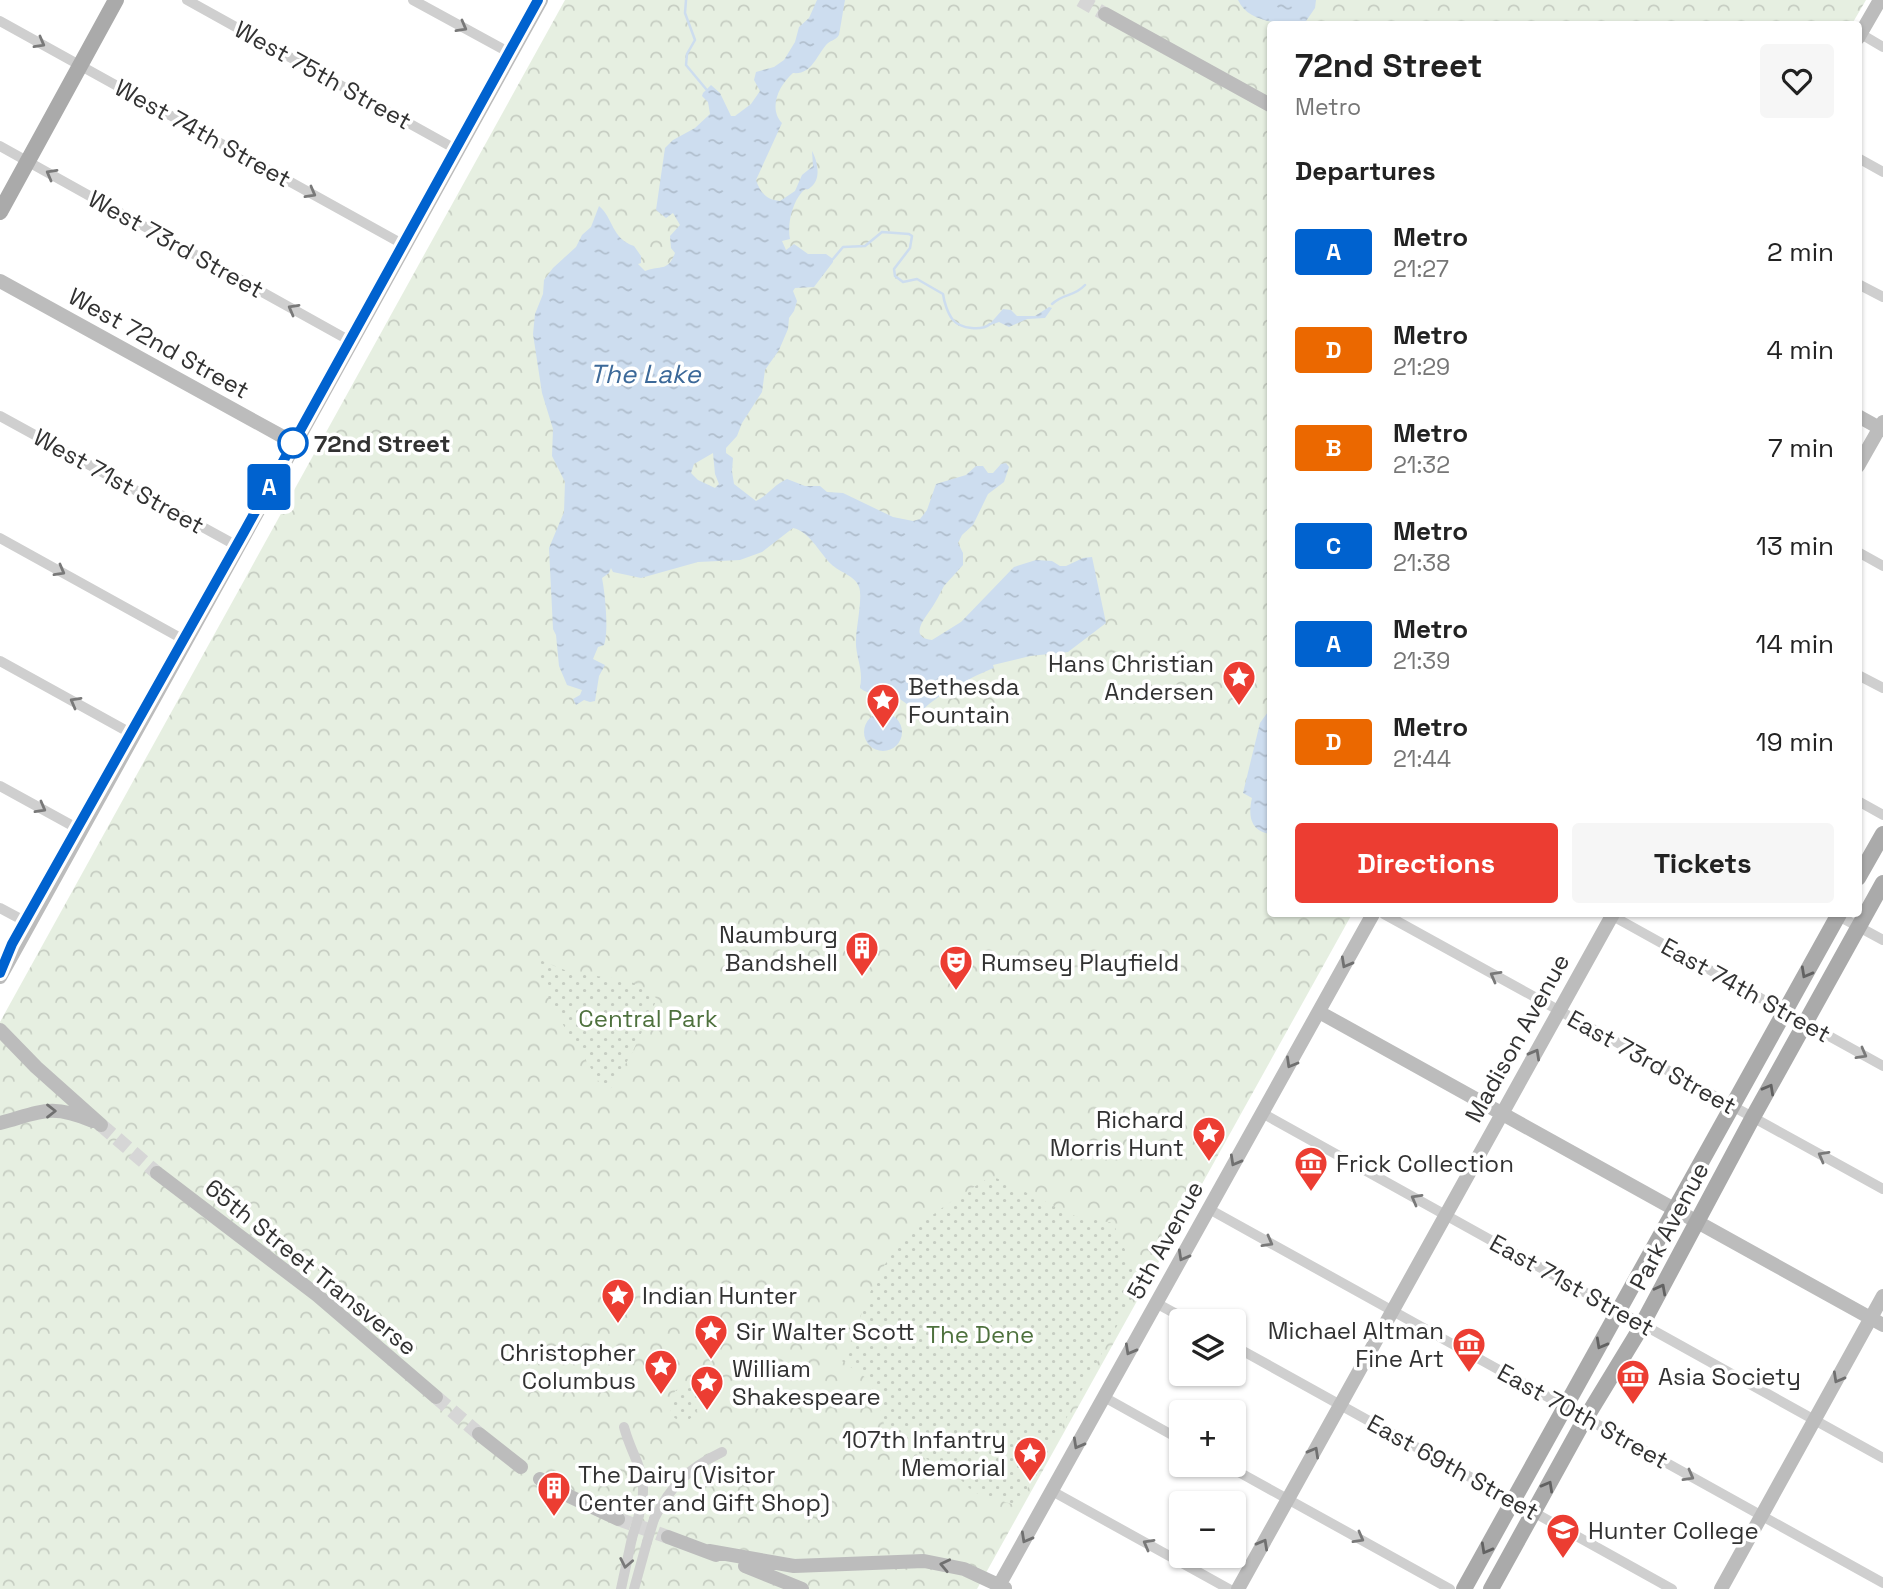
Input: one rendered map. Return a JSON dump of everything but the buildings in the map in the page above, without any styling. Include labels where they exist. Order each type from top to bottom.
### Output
[{"type":"main road","points":[[0,212],[116,0]]},
{"type":"main road","points":[[0,977],[541,0]]},
{"type":"main road","points":[[1862,32],[1880,0]]},
{"type":"main road","points":[[1105,14],[1267,103]]},
{"type":"main road","name":"West 72nd Street","points":[[0,281],[296,444]]},
{"type":"main road","points":[[1862,418],[1882,427],[1862,460]]},
{"type":"main road","points":[[1862,871],[1883,834]]},
{"type":"main road","name":"Park Avenue","points":[[1491,1589],[1586,1418],[1642,1324],[1752,1117],[1883,883]]},
{"type":"main road","name":"5th Avenue","points":[[1001,1588],[1052,1491],[1371,917]]},
{"type":"main road","name":"Madison Avenue","points":[[1238,1589],[1609,917]]},
{"type":"main road","name":"Park Avenue","points":[[1464,1589],[1835,917]]},
{"type":"main road","points":[[1319,1012],[1877,1321]]},
{"type":"main road","points":[[0,1030],[36,1067],[101,1125],[54,1109],[0,1123]]},
{"type":"main road","name":"65th Street Transverse","points":[[157,1173],[317,1294],[436,1397]]},
{"type":"main road","points":[[1721,1589],[1814,1420],[1877,1321],[1883,1296]]},
{"type":"main road","points":[[479,1434],[521,1467]]},
{"type":"main road","points":[[540,1479],[578,1501],[618,1519]]},
{"type":"main road","points":[[668,1537],[802,1589]]},
{"type":"main road","points":[[709,1551],[784,1565],[923,1561],[952,1566],[1001,1588]]},
{"type":"street","name":"West 75th Street","points":[[187,0],[459,151]]},
{"type":"street","points":[[413,0],[512,54]]},
{"type":"street","name":"West 74th Street","points":[[0,21],[406,246]]},
{"type":"street","points":[[1862,37],[1883,47]]},
{"type":"street","name":"West 73rd Street","points":[[0,146],[352,342]]},
{"type":"street","points":[[1862,160],[1883,172]]},
{"type":"street","points":[[1862,286],[1883,297]]},
{"type":"street","name":"West 71st Street","points":[[0,416],[239,547]]},
{"type":"street","points":[[0,538],[186,641]]},
{"type":"street","points":[[1862,554],[1883,566]]},
{"type":"street","points":[[0,661],[134,735]]},
{"type":"street","points":[[1862,677],[1883,688]]},
{"type":"street","points":[[0,786],[82,831]]},
{"type":"street","points":[[1862,803],[1883,815]]},
{"type":"street","points":[[0,908],[30,924]]},
{"type":"street","name":"East 73rd Street","points":[[1389,917],[1883,1189]]},
{"type":"street","name":"East 74th Street","points":[[1616,917],[1883,1066]]},
{"type":"street","points":[[1842,917],[1883,940]]},
{"type":"street","name":"East 71st Street","points":[[1262,1113],[1883,1458]]},
{"type":"street","name":"East 70th Street","points":[[1209,1209],[1883,1583]]},
{"type":"street","points":[[1156,1303],[1169,1310]]},
{"type":"street","name":"East 69th Street","points":[[1246,1353],[1672,1589]]},
{"type":"street","points":[[1104,1397],[1169,1433]]},
{"type":"street","points":[[621,1589],[644,1494],[644,1479],[628,1442],[625,1427]]},
{"type":"street","points":[[634,1589],[654,1519],[672,1488],[697,1465],[722,1452]]},
{"type":"street","points":[[1246,1476],[1450,1589]]},
{"type":"street","points":[[1052,1491],[1229,1589]]},
{"type":"green space","name":"Central Park","points":[[565,0],[1866,0],[1854,21],[1267,21],[1267,917],[1350,917],[977,1589],[0,1589],[0,1022]]},
{"type":"green space","points":[[536,958],[572,972],[628,981],[657,999],[632,1053],[608,1093],[558,1017],[544,988]]},
{"type":"green space","name":"The Dene","points":[[992,1176],[1075,1216],[1113,1223],[1130,1261],[1145,1275],[1018,1506],[973,1492],[951,1470],[911,1452],[899,1443],[884,1424],[869,1380],[842,1361],[875,1282],[897,1248],[925,1221]]},
{"type":"green space","points":[[684,1385],[696,1391],[699,1404],[693,1416],[680,1422],[671,1415],[670,1401],[676,1390]]},
{"type":"water","name":"The Lake","points":[[817,0],[845,0],[839,35],[826,45],[809,68],[793,73],[780,90],[776,111],[782,123],[756,180],[764,195],[780,201],[795,191],[802,175],[813,166],[812,151],[817,164],[816,179],[795,202],[790,221],[790,239],[782,241],[786,250],[794,244],[808,254],[826,254],[833,262],[814,287],[795,288],[793,291],[797,301],[794,311],[789,318],[788,329],[779,350],[765,370],[762,392],[737,436],[726,448],[726,453],[733,458],[734,484],[756,501],[787,479],[805,486],[820,486],[827,492],[843,493],[893,517],[913,521],[920,519],[927,510],[936,484],[966,475],[976,466],[983,466],[988,473],[993,473],[1001,464],[1006,463],[1009,467],[1004,482],[988,494],[973,525],[958,543],[963,553],[963,565],[944,586],[920,626],[921,635],[932,640],[961,622],[1014,567],[1036,560],[1052,561],[1066,566],[1092,557],[1106,623],[1068,652],[1030,656],[993,665],[994,668],[957,686],[924,709],[907,704],[894,695],[867,692],[860,688],[861,675],[856,646],[859,587],[854,580],[831,564],[804,533],[793,528],[762,552],[740,560],[698,562],[641,578],[613,572],[611,568],[602,578],[606,612],[604,645],[598,647],[593,659],[605,665],[599,676],[595,701],[584,700],[576,705],[573,699],[580,695],[582,690],[567,685],[559,666],[553,629],[549,548],[564,512],[565,482],[552,456],[553,429],[542,393],[533,334],[544,280],[591,227],[599,206],[621,238],[634,246],[641,256],[641,263],[638,264],[645,271],[670,263],[675,253],[671,248],[670,236],[680,225],[673,213],[666,218],[656,210],[665,148],[673,140],[695,128],[710,114],[708,102],[702,96],[711,85],[720,93],[731,116],[751,104],[760,91],[754,80],[756,72],[774,67],[784,60],[795,42],[799,27],[809,18]],"holes":[[[713,453],[719,484],[715,488],[698,480],[691,473],[694,464]]]},
{"type":"water","points":[[1238,0],[1316,0],[1315,8],[1306,21],[1266,21],[1243,8]]},
{"type":"water","points":[[1049,307],[1052,308],[1045,318],[1027,319],[1009,327],[999,322],[988,326],[1003,309],[1011,310],[1017,316],[1035,316]]},
{"type":"water","name":"Bethesda Fountain","points":[[883,713],[897,718],[902,732],[897,746],[883,751],[869,746],[864,732],[869,718]]},
{"type":"water","points":[[1267,713],[1267,833],[1254,826],[1250,810],[1252,798],[1243,793],[1260,723]]},
{"type":"waterway","points":[[686,0],[685,13],[695,40],[687,54],[686,65],[706,89]]},
{"type":"waterway","points":[[833,259],[843,247],[865,246],[882,232],[909,234],[912,236],[910,248],[894,269],[895,276],[903,282],[917,279],[943,294],[949,315],[957,323],[977,328],[990,324]]},
{"type":"waterway","points":[[1052,304],[1085,285]]},
{"type":"tunnel","points":[[1080,0],[1105,14]]},
{"type":"tunnel","points":[[101,1125],[157,1173]]},
{"type":"tunnel","points":[[436,1397],[479,1434]]},
{"type":"tunnel","points":[[618,1519],[668,1537]]},
{"type":"metro line","name":"A","points":[[0,973],[12,944],[180,648],[538,0]]},
{"type":"place","name":"72nd Street","points":[[293,443]]},
{"type":"place","name":"Hans Christian Andersen","points":[[1239,707]]},
{"type":"place","name":"Bethesda Fountain","points":[[883,730]]},
{"type":"place","name":"Naumburg Bandshell","points":[[862,978]]},
{"type":"place","name":"Rumsey Playfield","points":[[956,992]]},
{"type":"place","name":"Richard Morris Hunt","points":[[1209,1163]]},
{"type":"place","name":"Frick Collection","points":[[1311,1193]]},
{"type":"place","name":"Indian Hunter","points":[[618,1325]]},
{"type":"place","name":"Sir Walter Scott","points":[[711,1361]]},
{"type":"place","name":"Michael Altman Fine Art","points":[[1469,1374]]},
{"type":"place","name":"Christopher Columbus","points":[[661,1396]]},
{"type":"place","name":"Asia Society","points":[[1633,1406]]},
{"type":"place","name":"William Shakespeare","points":[[707,1412]]},
{"type":"place","name":"107th Infantry Memorial","points":[[1030,1483]]},
{"type":"place","name":"The Dairy (Visitor Center and Gift Shop)","points":[[554,1518]]},
{"type":"place","name":"Hunter College","points":[[1563,1560]]}]
